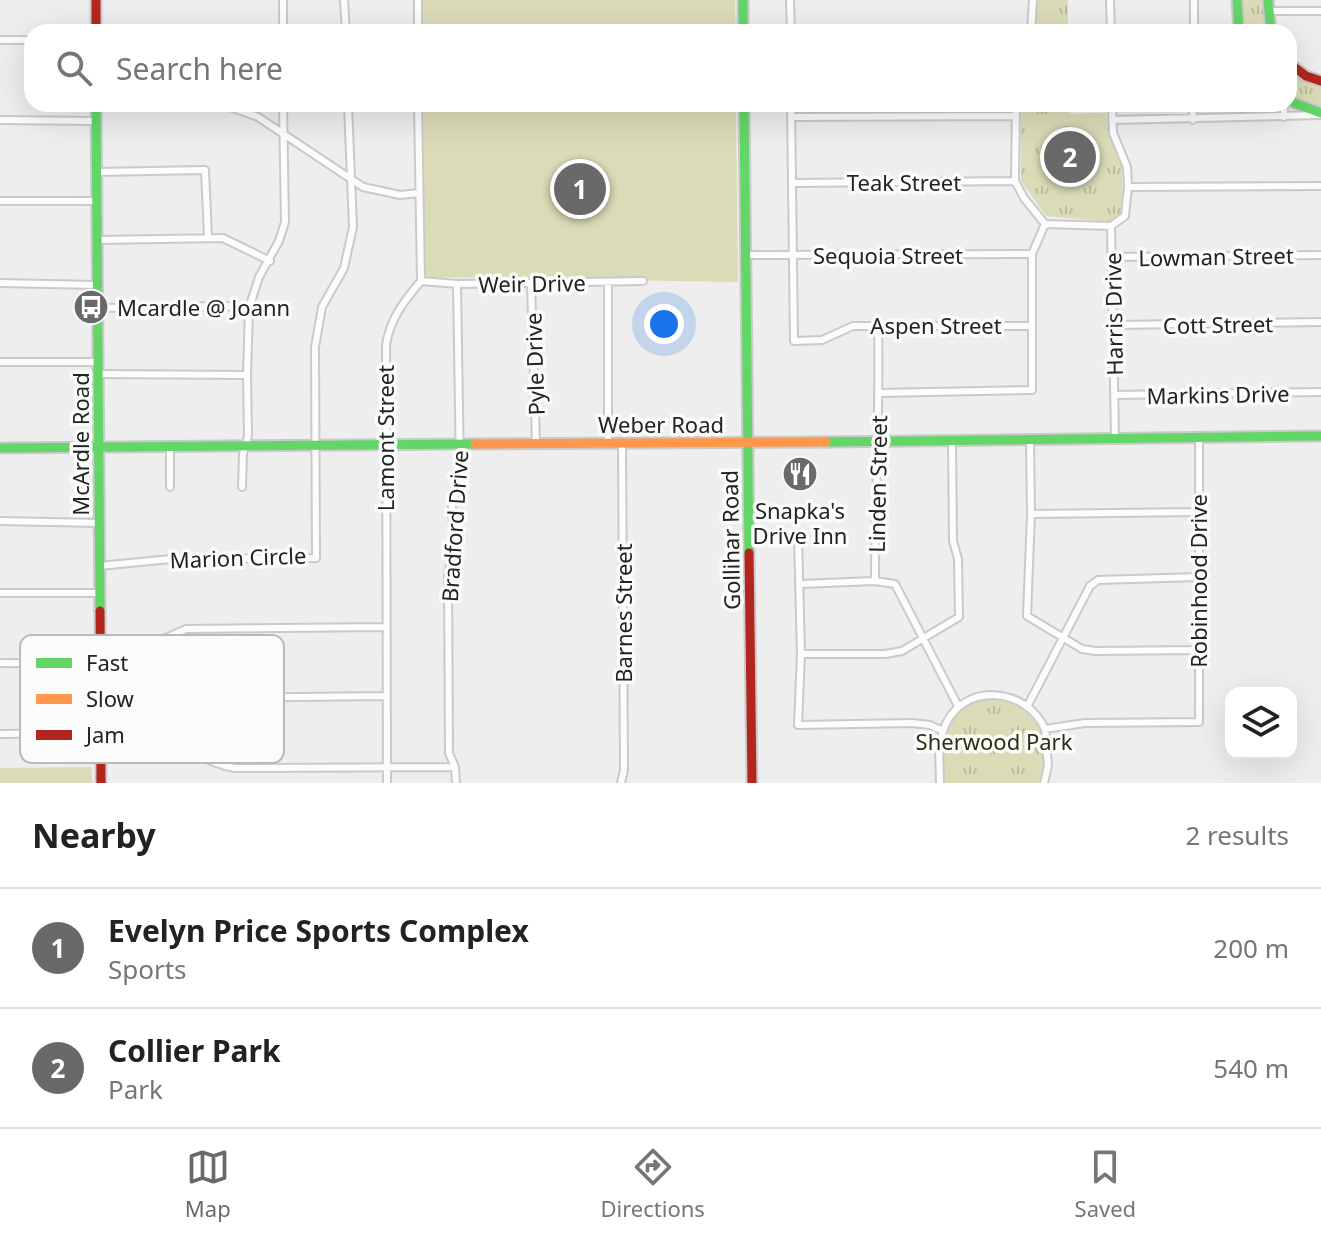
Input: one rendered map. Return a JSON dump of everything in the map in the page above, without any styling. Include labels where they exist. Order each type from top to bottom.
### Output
[{"type":"main road","points":[[96,0],[96,24]]},
{"type":"main road","points":[[743,0],[743,24]]},
{"type":"main road","points":[[1237,0],[1238,24]]},
{"type":"main road","points":[[1268,0],[1270,24]]},
{"type":"main road","points":[[1297,69],[1321,81]]},
{"type":"main road","points":[[1297,104],[1321,114]]},
{"type":"main road","name":"McArdle Road","points":[[96,112],[100,635]]},
{"type":"main road","name":"Gollihar Road","points":[[744,112],[752,783]]},
{"type":"main road","name":"Weber Road","points":[[0,448],[1321,436]]},
{"type":"main road","name":"McArdle Road","points":[[101,763],[101,783]]},
{"type":"street","points":[[283,0],[283,24]]},
{"type":"street","points":[[344,0],[346,24]]},
{"type":"street","points":[[418,0],[418,24]]},
{"type":"street","points":[[790,0],[791,24]]},
{"type":"street","points":[[1032,24],[1033,0]]},
{"type":"street","points":[[1110,0],[1111,24]]},
{"type":"street","points":[[1194,0],[1194,24]]},
{"type":"street","points":[[1268,11],[1321,11]]},
{"type":"street","points":[[0,40],[24,40]]},
{"type":"street","points":[[244,112],[258,117],[363,187],[400,195],[419,193]]},
{"type":"street","points":[[242,487],[243,454],[248,436],[249,308],[259,277],[270,261],[285,222],[283,112]]},
{"type":"street","points":[[315,445],[317,326],[322,307],[344,268],[353,227],[348,112]]},
{"type":"street","points":[[418,112],[421,281]]},
{"type":"street","points":[[792,112],[793,256]]},
{"type":"street","points":[[1015,112],[1015,181],[1045,224],[1111,226]]},
{"type":"street","points":[[1112,112],[1113,133],[1127,167],[1128,187],[1321,186]]},
{"type":"street","points":[[1193,112],[1193,120]]},
{"type":"street","points":[[1284,112],[1284,117]]},
{"type":"street","points":[[1112,120],[1321,114]]},
{"type":"street","points":[[792,117],[1014,116]]},
{"type":"street","points":[[0,120],[96,121]]},
{"type":"street","points":[[97,172],[205,170],[208,237]]},
{"type":"street","name":"Teak Street","points":[[793,183],[1015,181]]},
{"type":"street","name":"Harris Drive","points":[[1115,437],[1111,226],[1125,216],[1128,187]]},
{"type":"street","points":[[0,201],[97,201]]},
{"type":"street","points":[[879,393],[1032,390],[1032,254],[1045,224]]},
{"type":"street","points":[[97,240],[208,237],[231,241],[270,261]]},
{"type":"street","name":"Sequoia Street","points":[[745,255],[1032,254]]},
{"type":"street","name":"Lowman Street","points":[[1111,257],[1321,255]]},
{"type":"street","name":"Aspen Street","points":[[793,256],[794,341],[822,340],[853,326],[878,324],[1032,326]]},
{"type":"street","name":"Weir Drive","points":[[421,281],[457,284],[643,281]]},
{"type":"street","name":"Lamont Street","points":[[387,783],[386,345],[389,327],[403,302],[421,281]]},
{"type":"street","points":[[608,282],[608,442]]},
{"type":"street","points":[[0,283],[97,285]]},
{"type":"street","name":"Pyle Drive","points":[[531,283],[536,444]]},
{"type":"street","name":"Bradford Drive","points":[[456,783],[455,767],[449,753],[448,576],[454,545],[452,506],[460,471],[457,284]]},
{"type":"street","points":[[98,308],[249,308]]},
{"type":"street","name":"Cott Street","points":[[1114,325],[1321,322]]},
{"type":"street","name":"Linden Street","points":[[878,324],[875,581],[895,584],[958,706]]},
{"type":"street","points":[[0,362],[98,362]]},
{"type":"street","points":[[98,374],[247,375]]},
{"type":"street","name":"Markins Drive","points":[[1114,395],[1321,392]]},
{"type":"street","name":"Robinhood Drive","points":[[1045,729],[1085,723],[1199,722],[1199,439]]},
{"type":"street","points":[[801,654],[885,654],[902,651],[959,617],[958,559],[953,541],[952,440]]},
{"type":"street","points":[[1030,440],[1027,616],[1082,649],[1198,650]]},
{"type":"street","name":"Barnes Street","points":[[621,783],[624,770],[622,442]]},
{"type":"street","name":"Marion Circle","points":[[99,566],[171,559],[316,558],[315,445]]},
{"type":"street","points":[[170,446],[170,487]]},
{"type":"street","points":[[1031,514],[1197,512]]},
{"type":"street","points":[[0,521],[99,523]]},
{"type":"street","points":[[798,537],[801,654],[798,725],[912,723],[930,725],[943,731]]},
{"type":"street","points":[[1028,705],[1090,586],[1098,580],[1198,577]]},
{"type":"street","points":[[800,584],[875,581]]},
{"type":"street","points":[[0,593],[99,593]]},
{"type":"street","points":[[172,635],[186,629],[385,627]]},
{"type":"street","points":[[0,663],[20,663]]},
{"type":"street","points":[[940,783],[939,747],[947,718],[969,700],[993,695],[1016,699],[1028,705],[1045,729],[1048,766],[1044,783]]},
{"type":"street","points":[[284,697],[387,696]]},
{"type":"street","points":[[214,763],[235,768],[455,767]]},
{"type":"green space","points":[[423,0],[735,0],[736,24],[423,24]]},
{"type":"green space","points":[[1034,0],[1068,0],[1068,24],[1031,24]]},
{"type":"green space","points":[[1241,0],[1265,0],[1266,24],[1242,24]]},
{"type":"green space","points":[[1297,71],[1321,84],[1321,110],[1297,100]]},
{"type":"green space","points":[[423,112],[736,112],[738,282],[428,277],[424,274]]},
{"type":"green space","points":[[1021,112],[1106,113],[1109,133],[1122,164],[1123,213],[1114,222],[1046,216],[1021,181]]},
{"type":"green space","name":"Sherwood Park","points":[[980,700],[1015,704],[1028,711],[1037,721],[1045,748],[1039,783],[944,783],[945,745],[951,722],[967,705]]},
{"type":"green space","points":[[92,767],[92,783],[0,783],[0,768]]},
{"type":"traffic: fast","points":[[743,0],[743,24]]},
{"type":"traffic: fast","points":[[1237,0],[1238,24]]},
{"type":"traffic: fast","points":[[1268,0],[1270,24]]},
{"type":"traffic: fast","points":[[1297,104],[1321,113]]},
{"type":"traffic: fast","points":[[96,112],[100,611]]},
{"type":"traffic: fast","points":[[744,112],[749,553]]},
{"type":"traffic: fast","points":[[826,442],[1321,436]]},
{"type":"traffic: fast","points":[[0,448],[475,444]]},
{"type":"traffic: slow","points":[[475,444],[826,442]]},
{"type":"traffic: jam","points":[[96,0],[96,24]]},
{"type":"traffic: jam","points":[[1297,69],[1321,81]]},
{"type":"traffic: jam","points":[[749,553],[752,783]]},
{"type":"traffic: jam","points":[[100,611],[100,635]]},
{"type":"traffic: jam","points":[[101,763],[101,783]]},
{"type":"place","name":"Collier Park","points":[[1070,157]]},
{"type":"place","name":"Evelyn Price Sports Complex","points":[[580,189]]},
{"type":"place","name":"Mcardle @ Joann","points":[[91,307]]},
{"type":"place","name":"Snapka's Drive Inn","points":[[800,474]]}]
